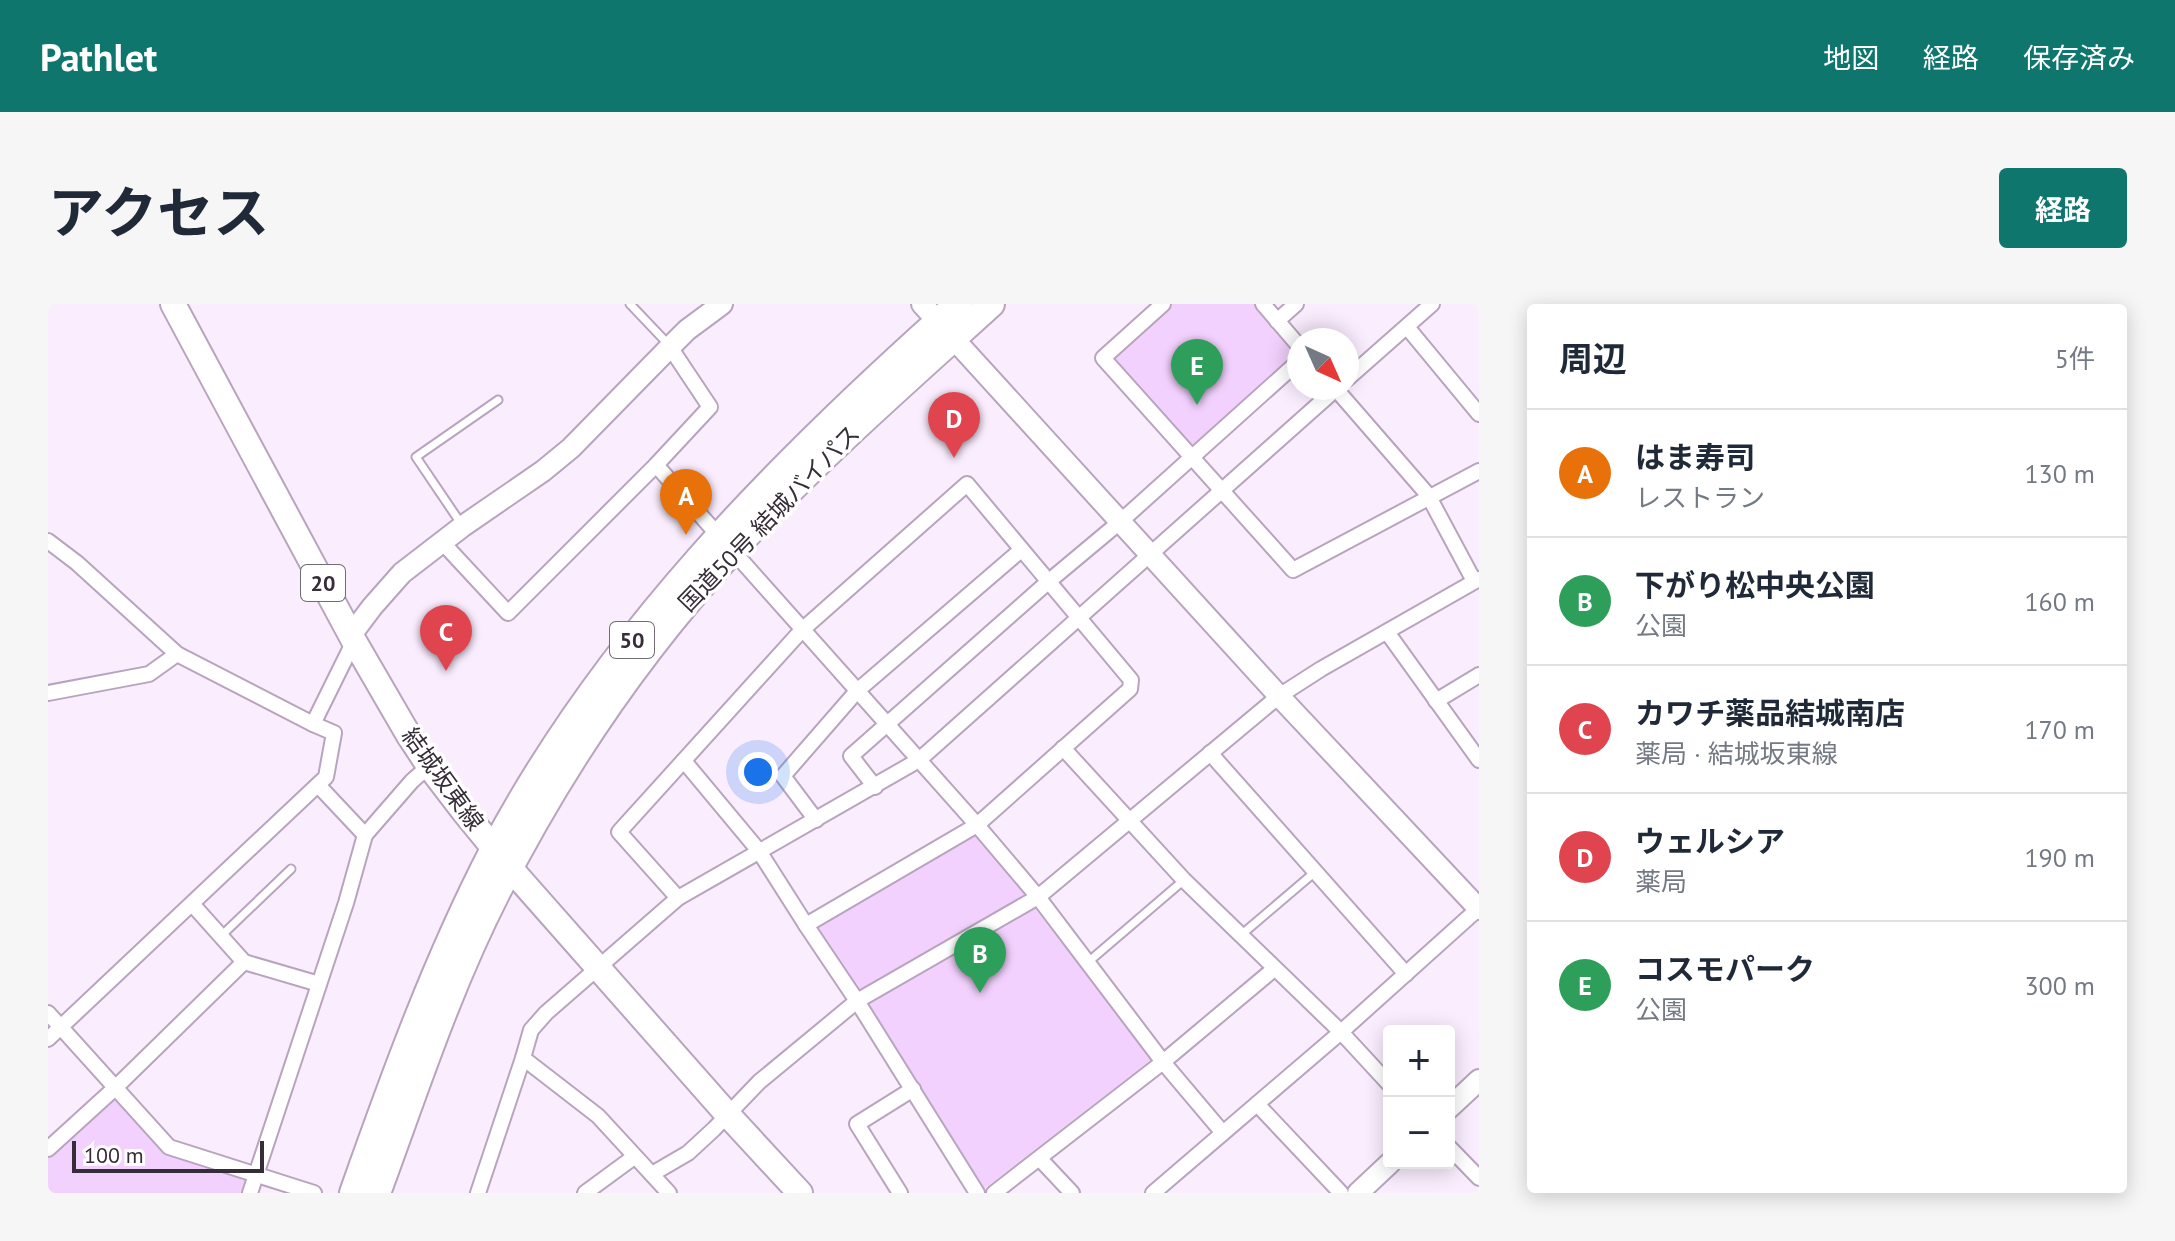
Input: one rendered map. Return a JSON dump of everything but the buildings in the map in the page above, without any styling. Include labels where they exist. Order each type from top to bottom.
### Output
[{"type":"highway","name":"国道50号 結城バイパス","points":[[353,1193],[394,1077],[445,949],[502,858],[546,762],[601,680],[659,604],[725,543],[798,454],[958,304]]},
{"type":"highway","name":"国道50号 結城バイパス","points":[[937,322],[991,304]]},
{"type":"highway","name":"国道50号 結城バイパス","points":[[377,1193],[436,1032],[494,898],[502,858]]},
{"type":"main road","name":"結城坂東線","points":[[173,304],[353,638],[429,766],[502,858],[800,1193]]},
{"type":"street","points":[[313,724],[365,616],[402,573],[571,448],[687,330],[722,304]]},
{"type":"street","points":[[1163,304],[1103,358],[1293,570],[1479,471]]},
{"type":"street","points":[[1263,304],[1287,332]]},
{"type":"street","points":[[1277,321],[1296,304]]},
{"type":"street","points":[[1359,369],[1432,304]]},
{"type":"street","points":[[937,322],[1279,696],[1479,908],[1341,1032],[1153,1193]]},
{"type":"street","points":[[1407,327],[1479,414]]},
{"type":"street","points":[[442,542],[508,613],[710,407],[670,347]]},
{"type":"street","points":[[875,787],[851,756],[1287,372]]},
{"type":"street","points":[[478,1193],[531,1030],[546,1013],[678,898],[919,760],[1323,400]]},
{"type":"street","points":[[652,1174],[688,1153],[759,1082],[857,1001],[1038,897],[1279,696],[1477,580],[1429,497],[1346,400]]},
{"type":"street","points":[[656,465],[977,825],[1038,897],[1163,1062],[1223,1133]]},
{"type":"street","points":[[678,898],[619,832],[802,630],[967,484],[1131,680],[1130,689],[977,825],[806,925]]},
{"type":"street","points":[[48,541],[77,563],[177,654],[334,733],[326,777],[48,1039]]},
{"type":"street","points":[[816,820],[783,776],[857,691],[1021,550]]},
{"type":"street","points":[[1387,632],[1478,755]]},
{"type":"street","points":[[48,693],[149,674],[177,654]]},
{"type":"street","points":[[1436,701],[1479,675]]},
{"type":"street","points":[[1063,748],[1184,880],[1341,1032],[1383,1078]]},
{"type":"street","points":[[1210,753],[1406,974]]},
{"type":"street","points":[[684,761],[759,851],[977,1193]]},
{"type":"street","points":[[250,1193],[346,903],[365,835],[429,766]]},
{"type":"street","points":[[318,785],[365,835]]},
{"type":"street","points":[[193,905],[244,962],[319,984]]},
{"type":"street","points":[[48,1149],[244,962]]},
{"type":"street","points":[[994,1193],[1163,1062],[1274,969]]},
{"type":"street","points":[[48,1013],[169,1147],[314,1193]]},
{"type":"street","points":[[523,1058],[598,1116],[669,1193]]},
{"type":"street","points":[[1455,1102],[1479,1080]]},
{"type":"street","points":[[900,1193],[857,1124],[913,1089]]},
{"type":"street","points":[[1257,1104],[1341,1193]]},
{"type":"street","points":[[1455,1153],[1479,1178]]},
{"type":"street","points":[[585,1193],[634,1157]]},
{"type":"street","points":[[1040,1159],[1072,1193]]},
{"type":"street","points":[[1358,1193],[1384,1169]]},
{"type":"lane","points":[[630,304],[670,347]]},
{"type":"lane","points":[[463,526],[416,457],[498,400]]},
{"type":"lane","points":[[221,936],[291,869]]},
{"type":"lane","points":[[1241,936],[1315,872]]},
{"type":"lane","points":[[1087,963],[1184,880]]},
{"type":"shaded area","points":[[1168,304],[1257,304],[1287,339],[1287,367],[1192,451],[1107,358]]},
{"type":"shaded area","points":[[977,834],[1152,1059],[984,1189],[816,927]]},
{"type":"shaded area","points":[[113,1095],[168,1151],[251,1177],[245,1193],[48,1193],[48,1156]]},
{"type":"place","name":"コスモパーク","points":[[1197,405]]},
{"type":"place","name":"ウェルシア","points":[[954,458]]},
{"type":"place","name":"はま寿司","points":[[686,535]]},
{"type":"place","name":"カワチ薬品結城南店","points":[[446,671]]},
{"type":"place","name":"下がり松中央公園","points":[[980,993]]}]
